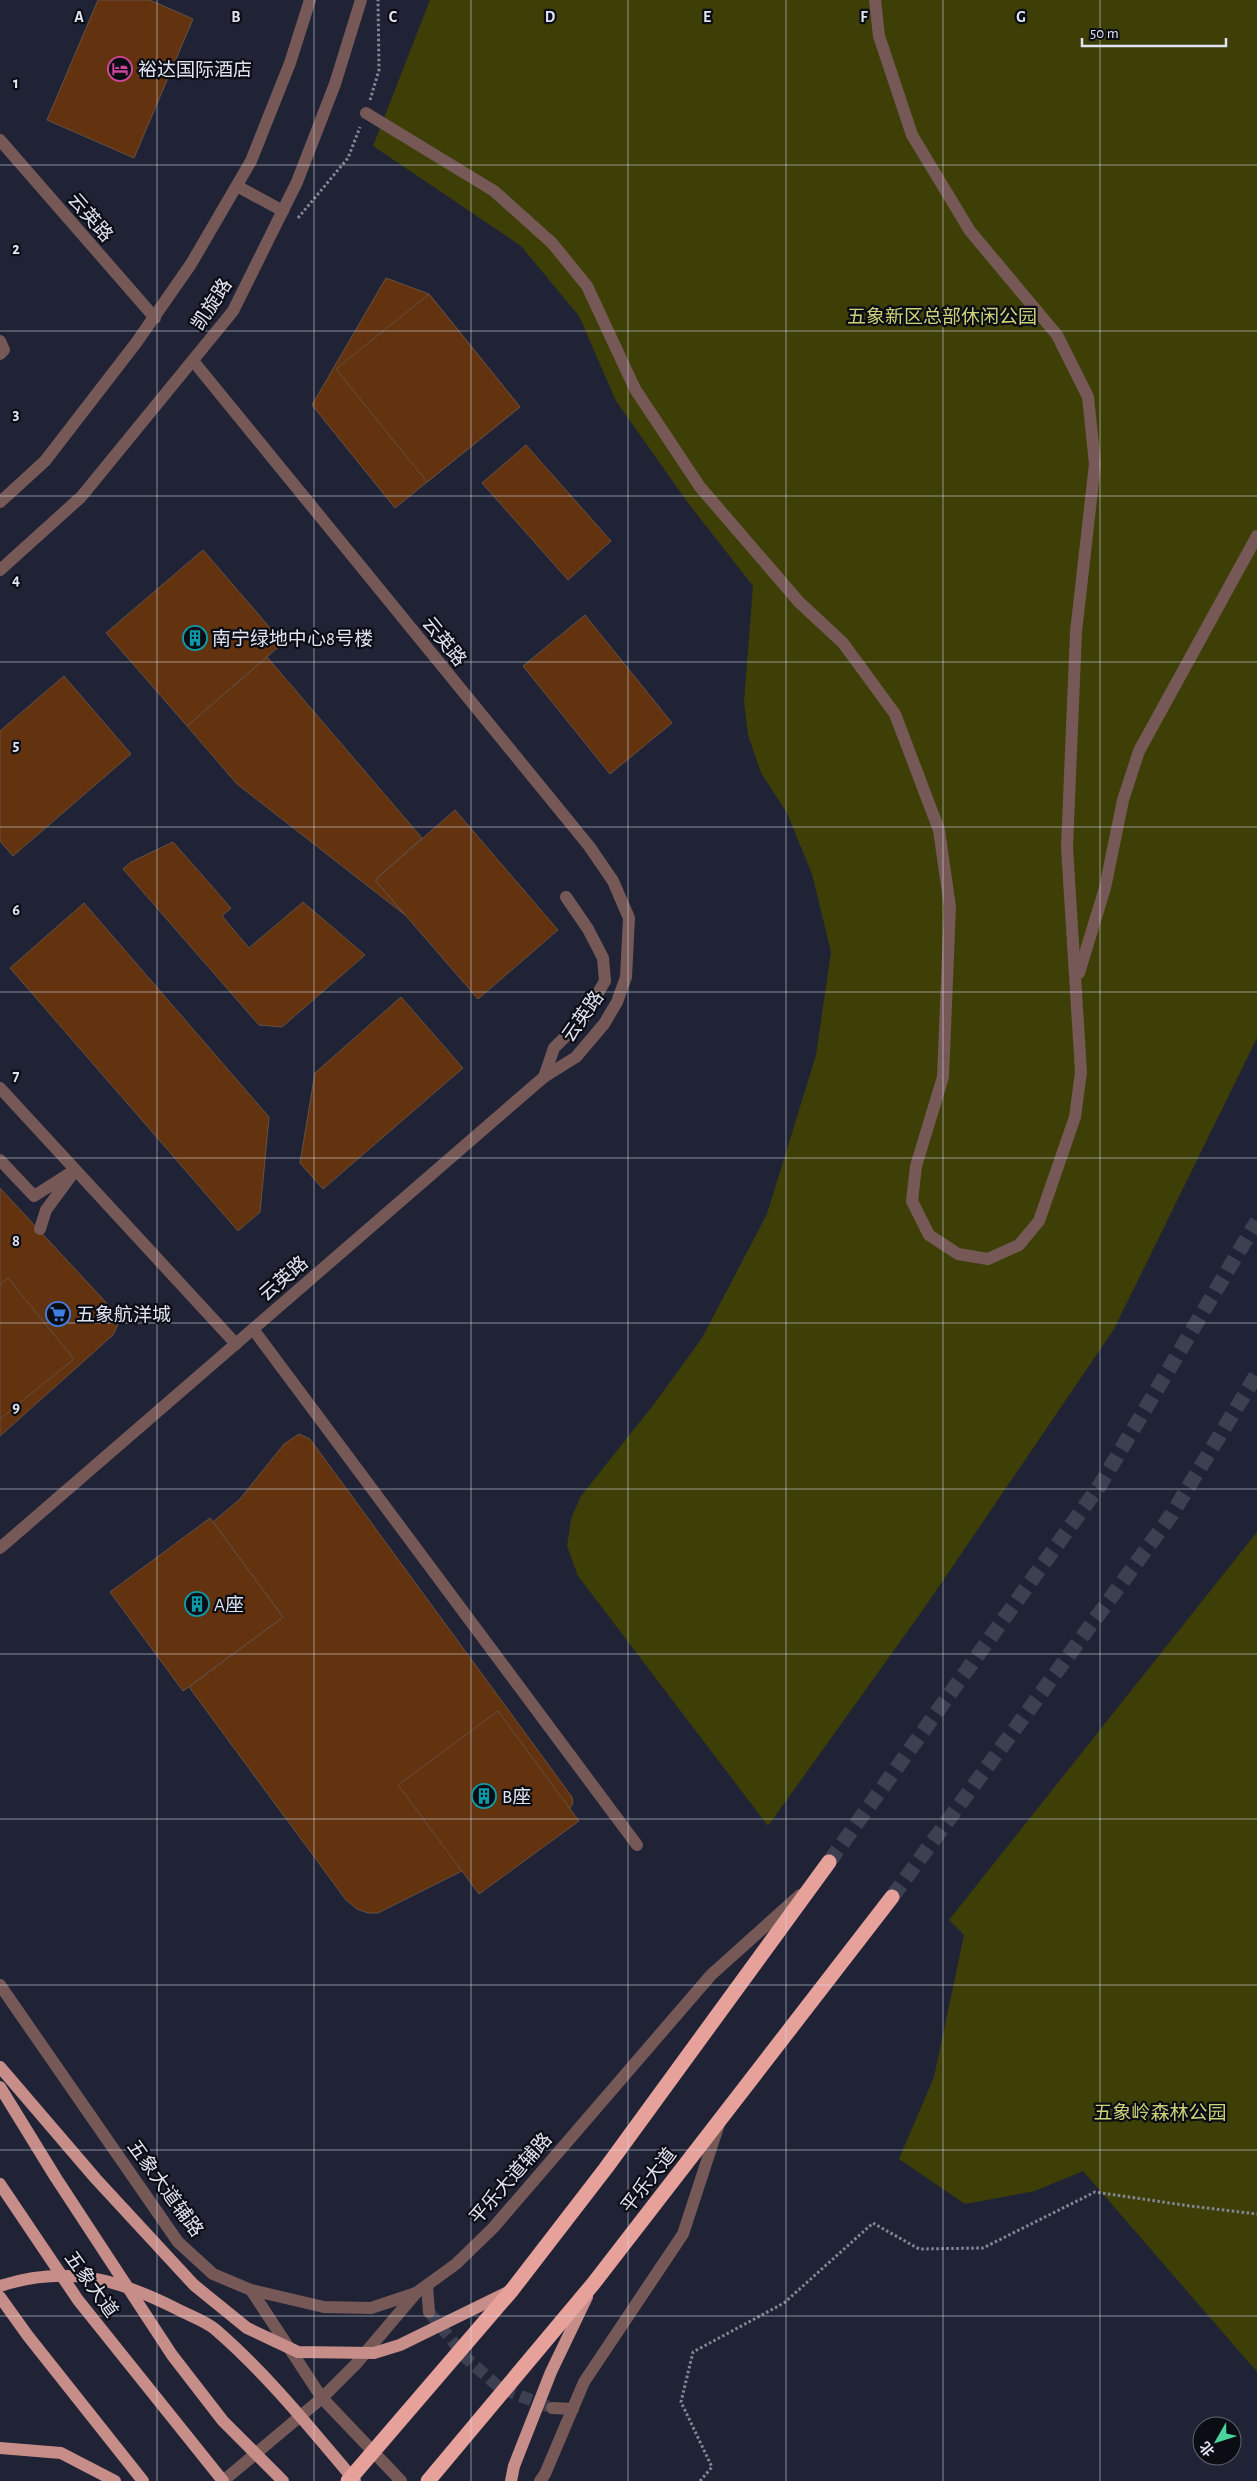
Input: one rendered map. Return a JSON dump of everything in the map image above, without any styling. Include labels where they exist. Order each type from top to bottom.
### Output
[{"type":"highway","points":[[348,2481],[512,2290],[606,2168],[829,1862]]},
{"type":"highway","name":"平乐大道","points":[[428,2481],[593,2284],[892,1898]]},
{"type":"main road","points":[[0,2067],[96,2179],[194,2285],[247,2328],[298,2352],[374,2353],[400,2345],[512,2290]]},
{"type":"main road","points":[[0,2087],[56,2178],[172,2355],[223,2421],[283,2481]]},
{"type":"main road","name":"五象大道","points":[[0,2184],[78,2300],[158,2403],[223,2481]]},
{"type":"main road","points":[[0,2286],[24,2278],[68,2274],[105,2281],[143,2292],[214,2328],[275,2388],[355,2481]]},
{"type":"main road","points":[[511,2481],[514,2466],[551,2372],[593,2284]]},
{"type":"main road","points":[[0,2297],[143,2481]]},
{"type":"main road","points":[[0,2448],[61,2453],[115,2481]]},
{"type":"street","name":"凯旋路","points":[[0,502],[44,462],[155,318],[191,264],[251,161],[290,63],[310,0]]},
{"type":"street","name":"凯旋路","points":[[0,570],[81,497],[194,362],[233,311],[297,182],[335,84],[361,0]]},
{"type":"street","points":[[366,113],[494,191],[552,243],[587,286],[635,389],[700,487],[799,602],[843,643],[895,714],[939,830],[950,907],[943,1077],[916,1166],[912,1201],[929,1235],[958,1254],[988,1259],[1019,1245],[1040,1221],[1076,1108],[1081,1072],[1077,980],[1067,847],[1076,632],[1095,464],[1088,397],[1057,335],[970,231],[912,135],[878,36],[875,0]]},
{"type":"street","name":"云英路","points":[[0,140],[155,318]]},
{"type":"street","points":[[237,186],[283,211]]},
{"type":"street","points":[[0,341],[4,350],[0,354]]},
{"type":"street","name":"云英路","points":[[0,1548],[544,1077],[576,1057],[604,1024],[617,1002],[626,978],[629,918],[613,881],[589,846],[194,362]]},
{"type":"street","points":[[1077,980],[1105,888],[1124,800],[1139,751],[1257,536]]},
{"type":"street","points":[[544,1077],[554,1048],[583,1019],[605,981],[603,958],[588,929],[566,897]]},
{"type":"street","points":[[0,1088],[236,1344]]},
{"type":"street","points":[[0,1160],[34,1196],[75,1170]]},
{"type":"street","points":[[40,1229],[46,1210],[75,1170]]},
{"type":"street","points":[[253,1329],[637,1845]]},
{"type":"street","name":"平乐大道辅路","points":[[223,2481],[322,2398],[355,2365],[416,2293],[456,2264],[493,2228],[711,1975],[811,1885]]},
{"type":"street","name":"五象大道辅路","points":[[0,1985],[178,2242],[213,2274],[251,2290],[324,2307],[371,2308],[416,2293]]},
{"type":"street","points":[[544,2479],[584,2382],[683,2234],[721,2119]]},
{"type":"street","points":[[427,2286],[428,2312]]},
{"type":"street","points":[[251,2290],[322,2398],[401,2481]]},
{"type":"street","points":[[552,2408],[573,2409]]},
{"type":"path","points":[[293,225],[348,158],[366,113],[379,70],[378,0]]},
{"type":"path","points":[[700,2481],[712,2467],[682,2402],[693,2352],[784,2303],[873,2223],[918,2249],[983,2248],[1095,2192],[1257,2214]]},
{"type":"green space","name":"五象新区总部休闲公园","points":[[430,0],[1257,0],[1257,1038],[1114,1329],[925,1607],[768,1826],[578,1576],[567,1546],[571,1519],[581,1496],[654,1404],[702,1338],[767,1214],[816,1055],[831,952],[812,874],[787,813],[761,773],[748,735],[744,702],[753,586],[688,503],[616,401],[579,316],[521,246],[373,146]]},
{"type":"green space","name":"五象岭森林公园","points":[[1257,1532],[1257,2372],[1083,2171],[1035,2191],[965,2204],[899,2159],[934,2077],[964,1935],[949,1920]]},
{"type":"building","name":"裕达国际酒店","points":[[98,0],[150,0],[193,19],[134,158],[47,120]]},
{"type":"building","points":[[386,278],[429,294],[520,407],[395,508],[312,405]]},
{"type":"building","points":[[429,294],[520,407],[427,482],[336,369]]},
{"type":"building","points":[[526,445],[611,541],[568,580],[482,483]]},
{"type":"building","name":"南宁绿地中心8号楼","points":[[203,550],[283,643],[187,726],[106,633]]},
{"type":"building","points":[[585,615],[672,723],[610,774],[523,666]]},
{"type":"building","points":[[267,657],[422,838],[375,880],[405,915],[237,784],[187,726]]},
{"type":"building","points":[[64,676],[131,754],[13,856],[0,841],[0,731]]},
{"type":"building","points":[[455,810],[558,930],[478,999],[375,880]]},
{"type":"building","points":[[173,842],[231,908],[222,916],[249,948],[303,902],[365,955],[282,1027],[259,1025],[123,869],[131,862]]},
{"type":"building","points":[[84,903],[269,1117],[260,1212],[238,1231],[10,968]]},
{"type":"building","points":[[401,997],[463,1068],[323,1189],[300,1163],[315,1073]]},
{"type":"building","name":"五象航洋城","points":[[0,1188],[113,1310],[119,1322],[113,1335],[0,1436]]},
{"type":"building","points":[[8,1278],[74,1359],[0,1419],[0,1285]]},
{"type":"building","points":[[299,1434],[310,1439],[572,1797],[573,1803],[570,1808],[462,1871],[378,1913],[368,1913],[357,1909],[346,1900],[189,1687],[283,1617],[213,1522],[240,1499],[284,1444]]},
{"type":"building","name":"A座","points":[[210,1518],[283,1617],[183,1691],[110,1592]]},
{"type":"building","name":"B座","points":[[498,1711],[579,1821],[479,1894],[398,1785]]},
{"type":"tunnel","points":[[829,1862],[1100,1485],[1257,1221]]},
{"type":"tunnel","points":[[892,1897],[1172,1514],[1257,1374]]},
{"type":"tunnel","points":[[429,2312],[467,2359],[500,2388],[549,2407]]},
{"type":"place","name":"裕达国际酒店","points":[[120,69]]},
{"type":"place","name":"南宁绿地中心8号楼","points":[[195,638]]},
{"type":"place","name":"五象航洋城","points":[[58,1314]]},
{"type":"place","name":"A座","points":[[197,1604]]},
{"type":"place","name":"B座","points":[[484,1796]]}]
